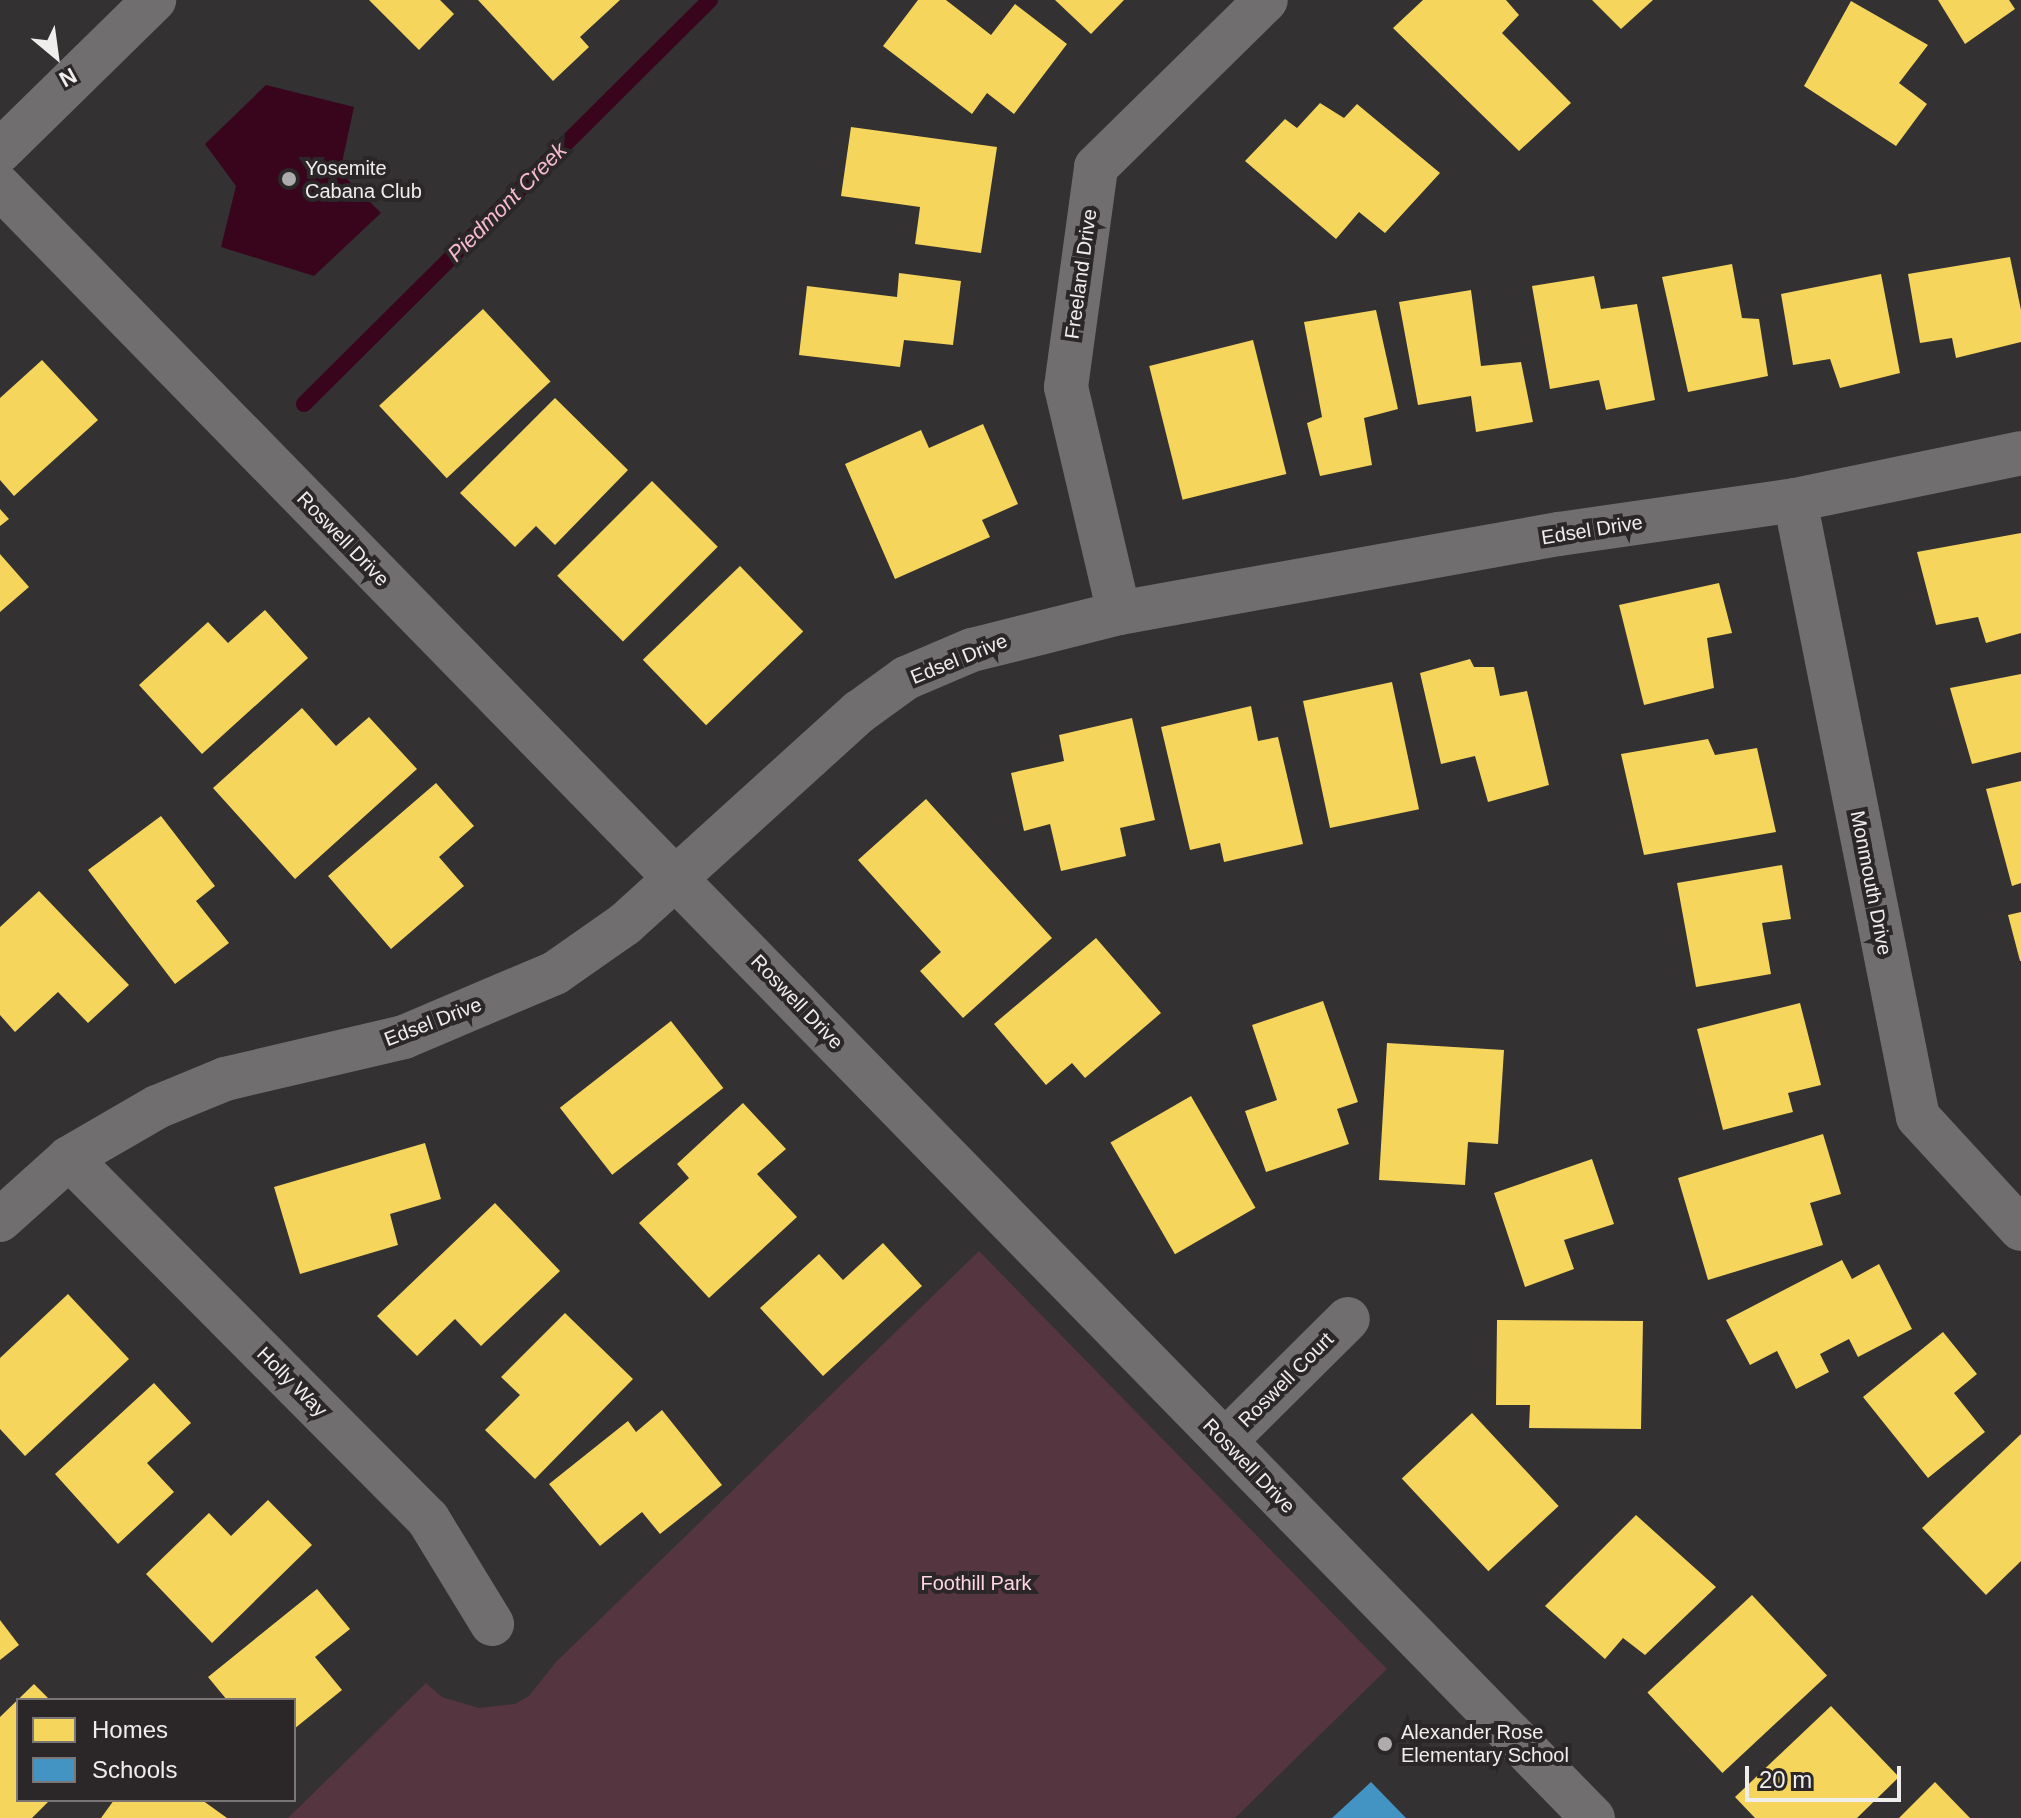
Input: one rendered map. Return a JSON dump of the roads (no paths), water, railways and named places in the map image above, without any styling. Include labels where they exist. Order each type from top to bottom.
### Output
[{"type":"street","points":[[0,151],[154,0]]},
{"type":"street","name":"Freeland Drive","points":[[1119,613],[1066,387],[1096,167],[1266,0]]},
{"type":"street","name":"Roswell Drive","points":[[0,187],[1593,1818]]},
{"type":"street","name":"Edsel Drive","points":[[0,1220],[69,1158],[157,1107],[225,1079],[404,1037],[555,973],[604,942],[677,880],[808,756],[906,678],[1022,634],[1119,613],[1559,534],[1795,500],[2021,453]]},
{"type":"street","name":"Monmouth Drive","points":[[1795,500],[1918,1117],[2021,1229]]},
{"type":"street","name":"Holly Way","points":[[69,1158],[428,1519],[492,1624]]},
{"type":"street","name":"Roswell Court","points":[[1225,1441],[1348,1319]]},
{"type":"waterway","name":"Piedmont Creek","points":[[304,404],[710,0]]},
{"type":"place","name":"Yosemite Cabana Club","points":[[289,179]]},
{"type":"place","name":"Alexander Rose Elementary School","points":[[1385,1744]]},
{"type":"park label","name":"Foothill Park","points":[[976,1583]]}]
